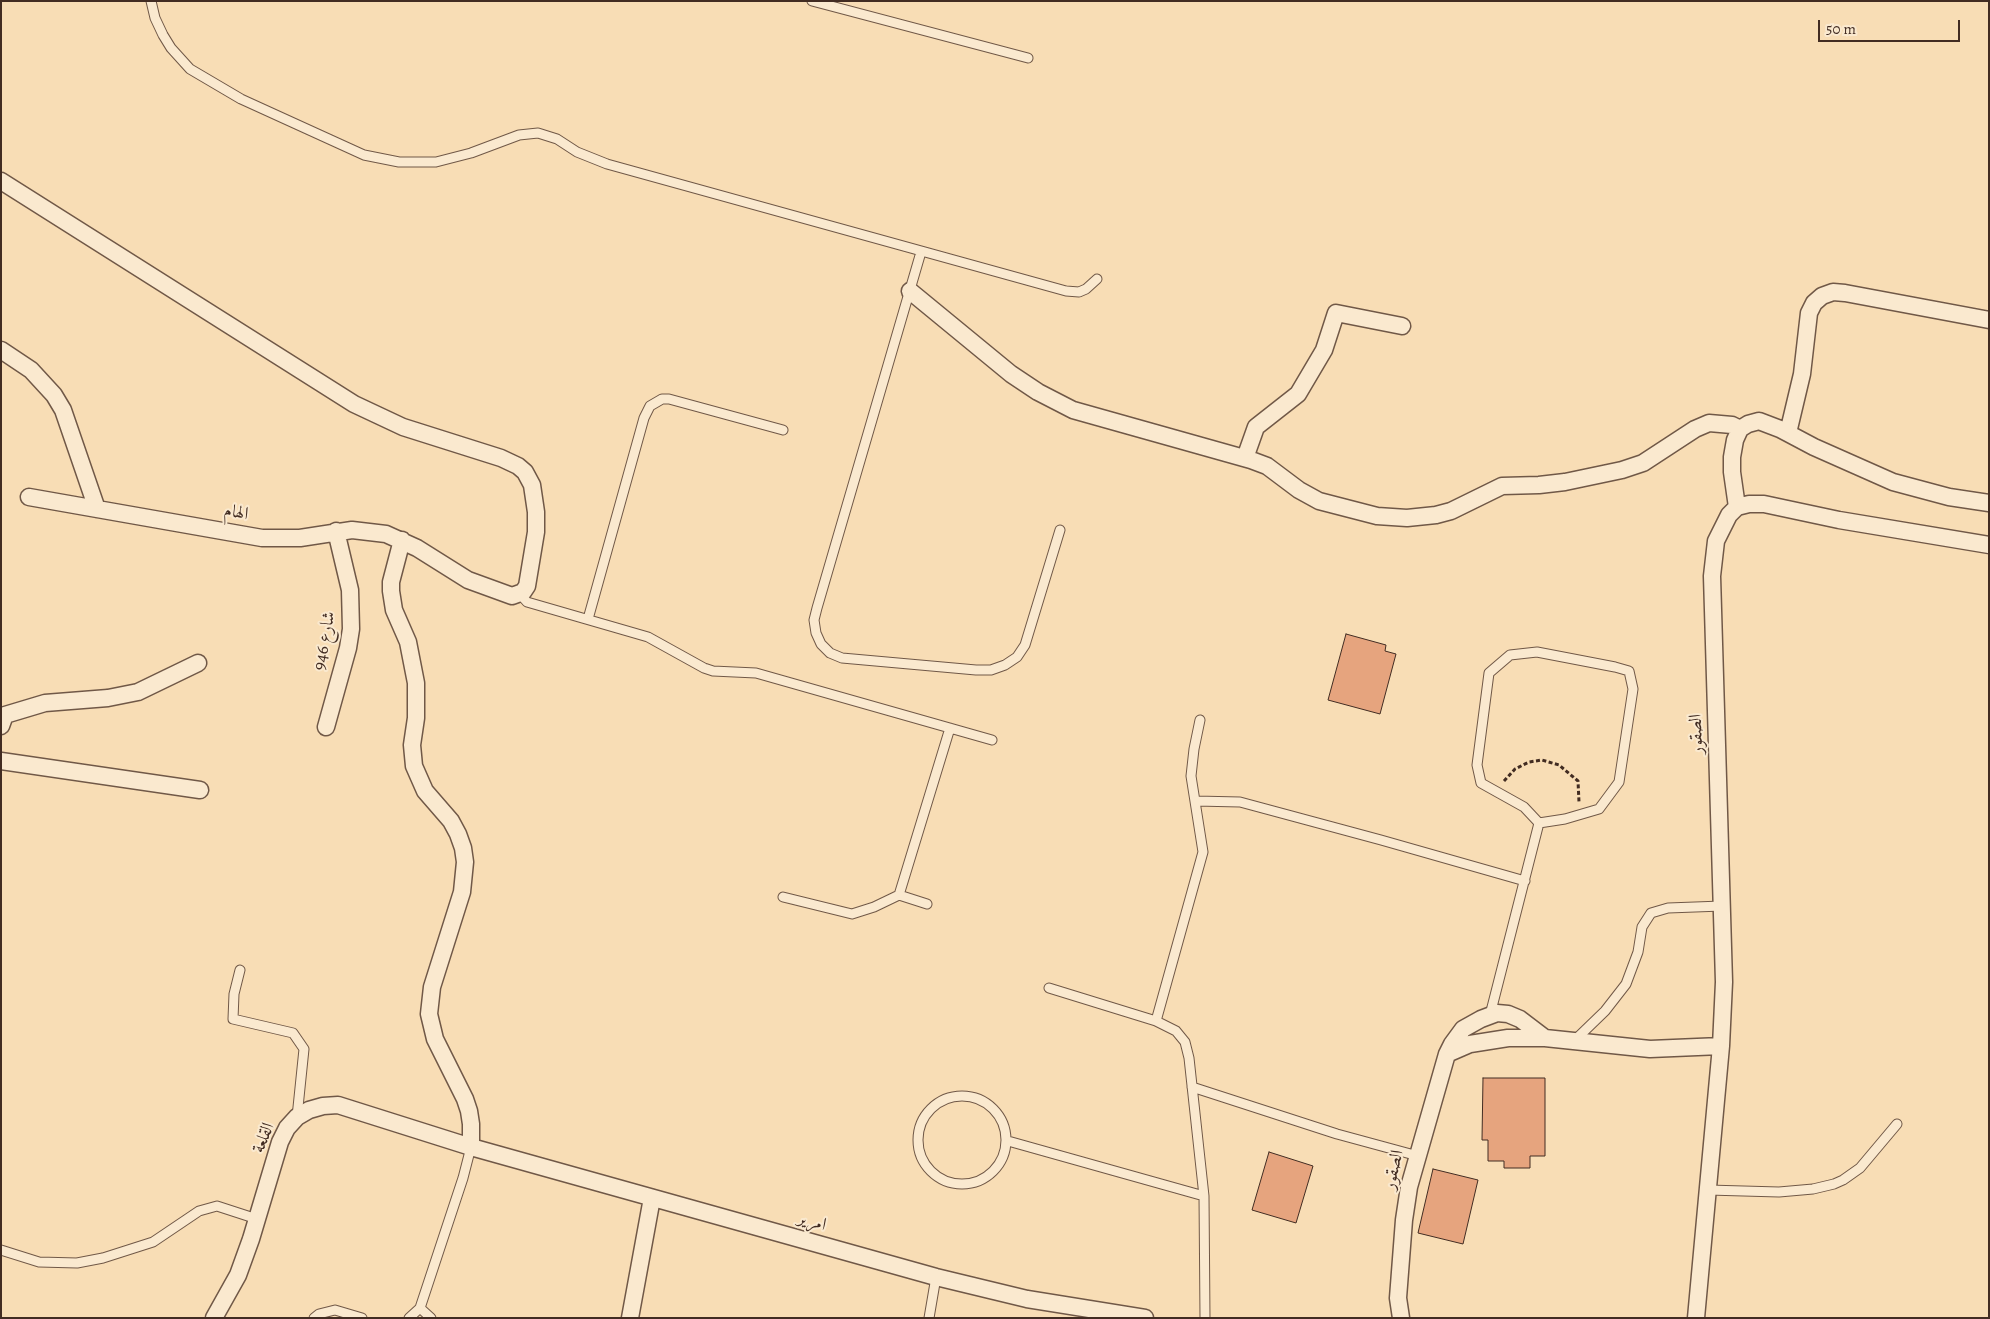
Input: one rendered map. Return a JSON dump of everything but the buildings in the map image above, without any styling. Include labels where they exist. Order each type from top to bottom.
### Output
[{"type":"street","points":[[1,180],[354,404],[403,428],[501,458],[518,466],[525,472],[532,485],[536,512],[533,555],[527,586],[520,594]]},
{"type":"street","points":[[910,291],[1011,374],[1038,392],[1073,410],[1245,458],[1267,466],[1299,490],[1319,501],[1377,516],[1422,518],[1451,511],[1502,486],[1539,486],[1622,470],[1643,462],[1695,429],[1709,423],[1732,425],[1740,429]]},
{"type":"street","points":[[1788,433],[1802,374],[1808,313],[1814,303],[1822,296],[1833,292],[1844,293],[1989,320]]},
{"type":"street","points":[[1245,458],[1256,427],[1298,394],[1324,350],[1336,313],[1402,326]]},
{"type":"street","points":[[1,350],[31,370],[54,395],[63,410],[97,508]]},
{"type":"street","points":[[1989,504],[1949,497],[1893,482],[1759,421],[1748,424],[1740,429],[1735,440],[1732,472],[1737,507],[1749,504],[1764,504],[1839,520],[1989,545]]},
{"type":"street","name":"الهام","points":[[29,497],[262,538],[300,538],[352,530],[386,534],[402,540],[474,582],[508,595],[516,596],[520,594]]},
{"type":"street","name":"الصقور","points":[[1696,1318],[1721,1046],[1724,982],[1712,576],[1716,541],[1729,515],[1737,507]]},
{"type":"street","name":"شارع 946","points":[[326,727],[348,648],[351,629],[350,590],[336,531]]},
{"type":"street","points":[[402,540],[391,582],[391,591],[394,610],[408,642],[416,683],[416,718],[412,746],[414,766],[418,780],[425,792],[451,822],[458,834],[465,862],[462,892],[432,987],[429,1014],[435,1039],[465,1099],[469,1111],[472,1147]]},
{"type":"street","points":[[3,717],[45,703],[108,698],[138,692],[198,663]]},
{"type":"street","points":[[1,761],[200,790]]},
{"type":"street","points":[[1490,1015],[1508,1014],[1520,1019],[1545,1038]]},
{"type":"street","name":"الصقور","points":[[1402,1318],[1398,1298],[1404,1220],[1409,1187],[1447,1054],[1456,1036],[1463,1029],[1490,1015]]},
{"type":"street","points":[[1447,1054],[1458,1048],[1483,1040],[1508,1038],[1545,1038],[1659,1049],[1721,1046]]},
{"type":"street","name":"القلعة","points":[[214,1318],[238,1275],[258,1219],[280,1142],[287,1128],[309,1110],[323,1106],[338,1105],[472,1147]]},
{"type":"street","name":"امرير","points":[[472,1147],[936,1277],[1027,1299],[1145,1318]]},
{"type":"street","points":[[630,1318],[652,1198]]},
{"type":"street","name":"الصقور","points":[[1389,1318],[1398,1298]]},
{"type":"lane","points":[[151,1],[155,18],[170,48],[190,69],[241,99],[364,155],[399,162],[436,162],[471,153],[519,135],[538,133],[557,139],[607,164],[921,252],[1072,292],[1086,289],[1097,279]]},
{"type":"lane","points":[[812,1],[1028,58]]},
{"type":"lane","points":[[921,252],[817,608],[814,620],[816,633],[821,644],[830,653],[842,658],[976,670],[991,670],[1005,665],[1017,657],[1025,645],[1060,530]]},
{"type":"lane","points":[[588,619],[644,418],[650,406],[662,399],[669,399],[783,430]]},
{"type":"lane","points":[[520,594],[527,602],[648,637],[704,668],[722,672],[744,671],[756,673],[992,740]]},
{"type":"lane","points":[[1537,652],[1615,666],[1629,671],[1633,689],[1619,782],[1599,809],[1580,815],[1539,823],[1524,807],[1481,783],[1477,765],[1490,673],[1510,655],[1537,652]]},
{"type":"lane","points":[[1156,1021],[1203,852],[1191,776],[1200,720]]},
{"type":"lane","points":[[898,894],[950,728]]},
{"type":"lane","points":[[1196,801],[1240,802],[1524,881]]},
{"type":"lane","points":[[1490,1015],[1539,823]]},
{"type":"lane","points":[[783,897],[852,914],[898,894],[928,904]]},
{"type":"lane","points":[[1574,1041],[1605,1011],[1626,984],[1638,952],[1642,927],[1651,913],[1668,908],[1722,906]]},
{"type":"lane","points":[[240,970],[234,994],[233,1019],[293,1033],[304,1049],[297,1118]]},
{"type":"lane","points":[[1049,988],[1156,1021],[1176,1032],[1185,1042],[1189,1058],[1204,1196],[1205,1318]]},
{"type":"lane","points":[[1192,1087],[1337,1134],[1418,1156]]},
{"type":"lane","points":[[957,1095],[982,1099],[1001,1116],[1008,1141],[1000,1165],[980,1182],[955,1185],[939,1178],[932,1174],[918,1152],[919,1126],[933,1105],[957,1095]]},
{"type":"lane","points":[[1708,1190],[1778,1192],[1813,1189],[1834,1184],[1860,1168],[1897,1124]]},
{"type":"lane","points":[[1008,1141],[1204,1196]]},
{"type":"lane","points":[[410,1318],[420,1308],[472,1147]]},
{"type":"lane","points":[[1,1250],[38,1262],[77,1263],[103,1258],[153,1242],[199,1212],[217,1206],[258,1219]]},
{"type":"lane","points":[[929,1318],[936,1277]]},
{"type":"lane","points":[[420,1308],[431,1318]]},
{"type":"lane","points":[[314,1318],[319,1314],[335,1310],[362,1318]]},
{"type":"path","points":[[1495,791],[1515,769],[1529,762],[1542,760],[1559,765],[1578,781],[1580,815]]}]
